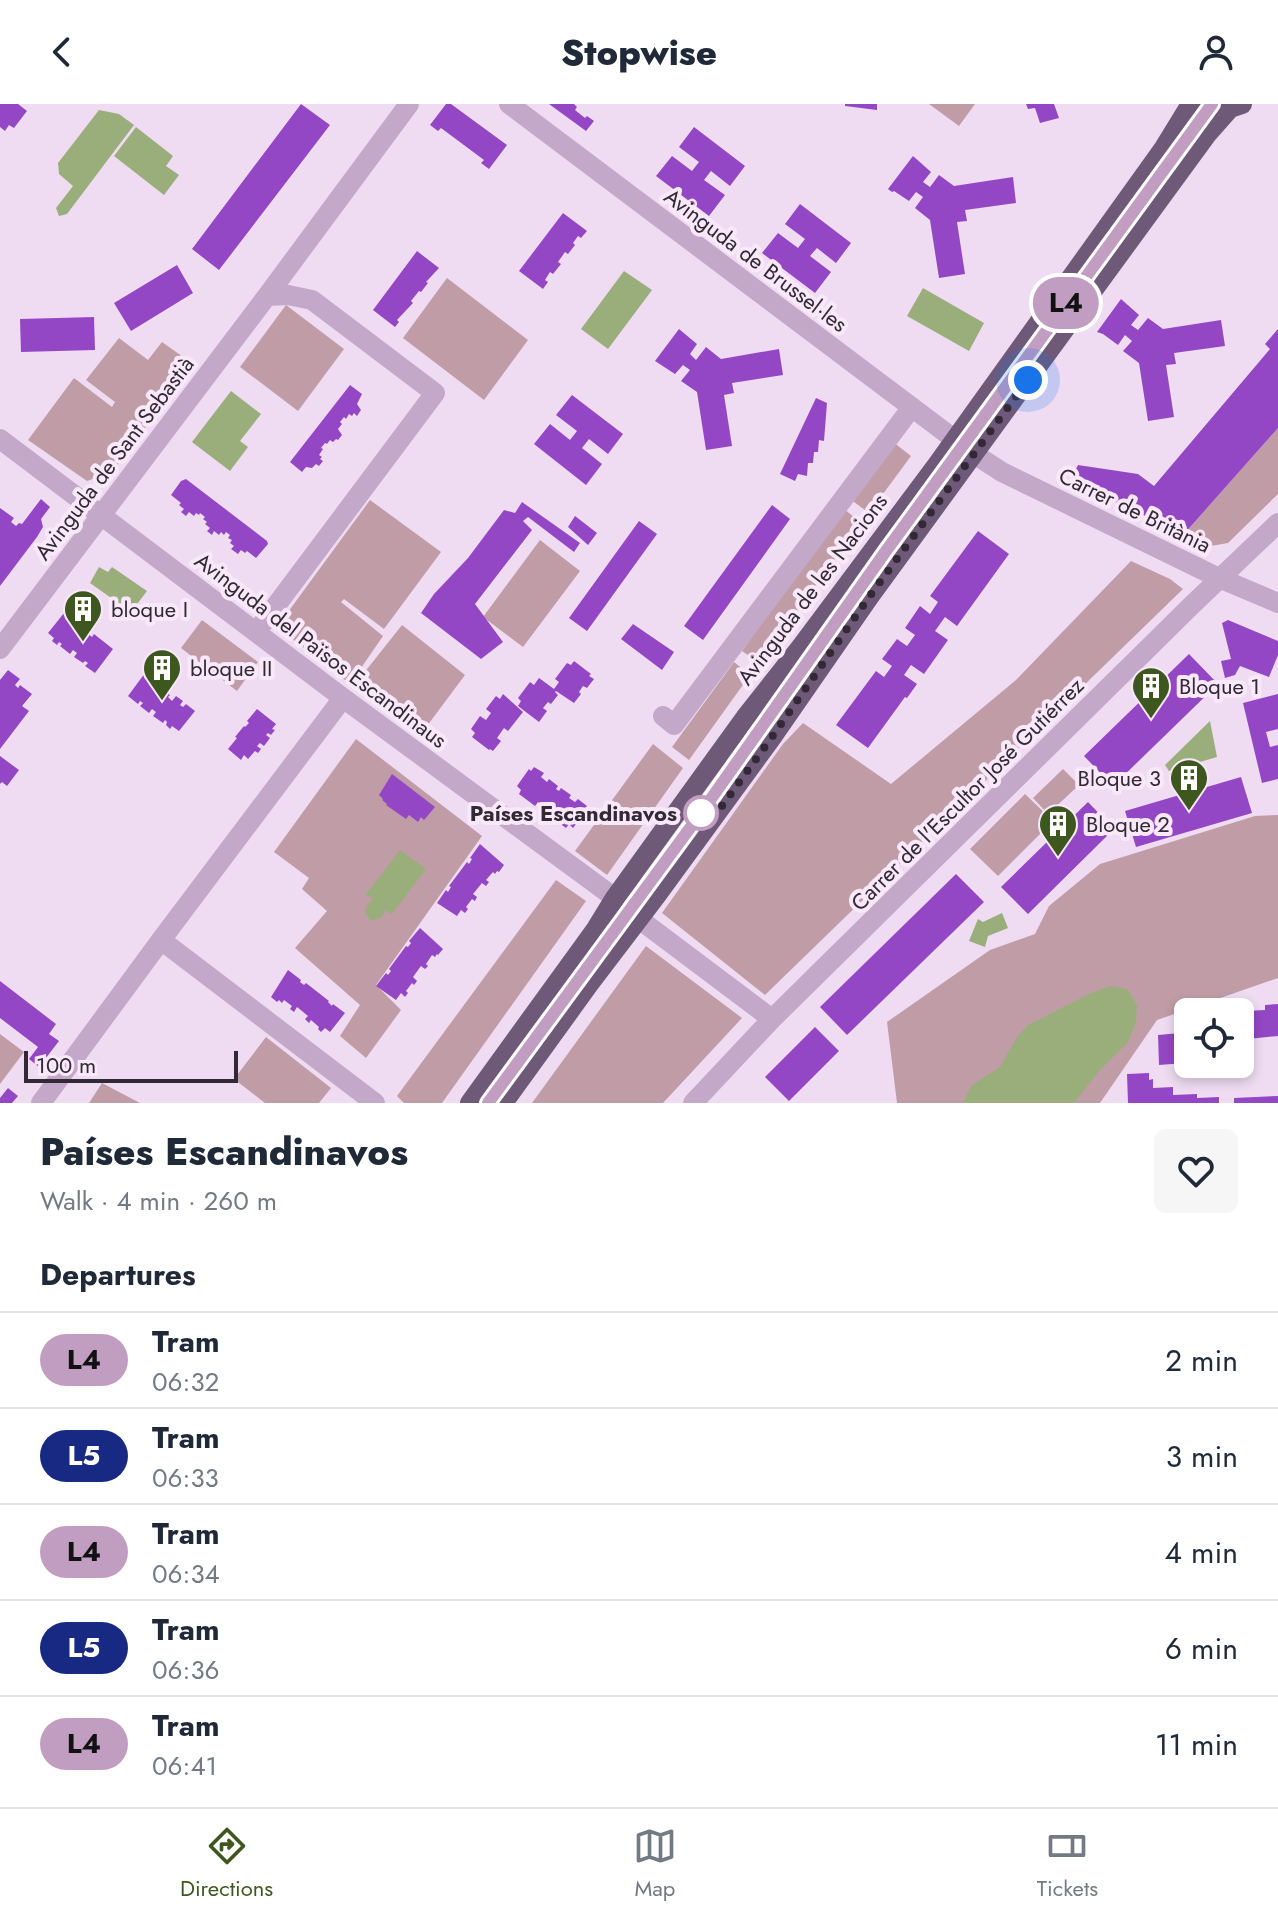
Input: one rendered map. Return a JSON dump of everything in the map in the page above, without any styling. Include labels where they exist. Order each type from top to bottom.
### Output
[{"type":"main road","name":"Avinguda de les Nacions","points":[[470,1103],[745,718],[955,439],[1155,161],[1191,104]]},
{"type":"main road","points":[[503,1103],[772,737],[869,597],[1207,134],[1230,108],[1242,104]]},
{"type":"street","name":"Avinguda de Sant Sebastià","points":[[0,649],[409,104]]},
{"type":"street","name":"Avinguda de Brussel·les","points":[[509,104],[974,454]]},
{"type":"street","points":[[257,631],[435,393],[312,300],[288,295],[267,296]]},
{"type":"street","name":"Avinguda de les Nacions","points":[[663,716],[674,725],[912,407]]},
{"type":"street","name":"Avinguda del Països Escandinaus","points":[[0,439],[343,698],[615,898]]},
{"type":"street","name":"Carrer de Britània","points":[[974,454],[1002,472],[1219,578],[1278,603]]},
{"type":"street","name":"Carrer de l'Escultor José Gutiérrez","points":[[693,1103],[772,1019],[1278,523]]},
{"type":"street","points":[[41,1103],[343,698]]},
{"type":"street","points":[[639,919],[772,1019]]},
{"type":"street","points":[[161,940],[375,1103]]},
{"type":"shaded area","points":[[929,104],[975,104],[959,126]]},
{"type":"shaded area","points":[[99,110],[119,114],[134,125],[67,214],[59,216],[56,208],[73,186],[59,174],[58,163]]},
{"type":"shaded area","points":[[136,127],[173,156],[166,166],[179,175],[164,195],[114,156]]},
{"type":"shaded area","points":[[624,271],[652,290],[608,349],[581,329]]},
{"type":"shaded area","points":[[447,278],[528,340],[484,400],[403,338]]},
{"type":"shaded area","points":[[923,288],[984,323],[969,351],[907,316]]},
{"type":"shaded area","points":[[286,305],[344,349],[298,411],[240,367]]},
{"type":"shaded area","points":[[119,338],[148,360],[162,342],[193,364],[112,472],[87,481],[28,440],[74,378],[112,407],[115,402],[86,380]]},
{"type":"shaded area","points":[[231,391],[261,414],[240,441],[248,447],[230,471],[192,442]]},
{"type":"shaded area","points":[[1278,428],[1278,494],[1228,543],[1205,547],[1184,534]]},
{"type":"shaded area","points":[[893,442],[911,456],[869,513],[850,499]]},
{"type":"shaded area","points":[[370,500],[441,552],[384,629],[344,599],[341,602],[383,636],[350,684],[277,627]]},
{"type":"shaded area","points":[[843,508],[861,523],[760,663],[742,651]]},
{"type":"shaded area","points":[[540,540],[580,571],[523,647],[483,617]]},
{"type":"shaded area","points":[[1131,561],[1170,579],[1183,589],[765,995],[662,913],[783,744],[803,723],[891,784],[1016,680]]},
{"type":"shaded area","points":[[99,567],[108,572],[112,567],[147,591],[131,612],[90,583]]},
{"type":"shaded area","points":[[202,620],[258,662],[237,691],[181,648]]},
{"type":"shaded area","points":[[402,625],[465,675],[424,730],[360,678]]},
{"type":"shaded area","points":[[734,662],[750,675],[689,760],[672,747]]},
{"type":"shaded area","points":[[1210,721],[1217,757],[1169,771],[1165,765]]},
{"type":"shaded area","points":[[356,739],[482,836],[376,985],[401,1010],[366,1058],[340,1036],[360,1005],[295,948],[327,911],[302,889],[309,878],[274,852]]},
{"type":"shaded area","points":[[653,744],[683,768],[607,875],[575,851]]},
{"type":"shaded area","points":[[1063,769],[1079,785],[1048,814],[1033,798]]},
{"type":"shaded area","points":[[1025,794],[1053,821],[998,876],[970,849]]},
{"type":"shaded area","points":[[1278,815],[1278,978],[1220,998],[1174,998],[1174,1014],[1157,1020],[1100,1103],[897,1103],[887,1022],[990,950],[1035,934],[1049,906],[1100,864],[1255,816]]},
{"type":"shaded area","points":[[400,850],[426,869],[392,914],[386,910],[381,917],[372,921],[365,914],[366,907],[373,899],[366,894]]},
{"type":"shaded area","points":[[556,880],[586,901],[442,1103],[404,1103],[397,1096]]},
{"type":"shaded area","points":[[1002,913],[1008,928],[988,936],[985,947],[969,941],[978,919],[983,922]]},
{"type":"shaded area","points":[[646,946],[742,1018],[663,1103],[532,1103]]},
{"type":"shaded area","points":[[1111,986],[1127,989],[1137,1005],[1136,1023],[1127,1043],[1099,1071],[1074,1103],[963,1103],[971,1086],[1000,1067],[1017,1037],[1028,1025]]},
{"type":"shaded area","points":[[0,1034],[24,1052],[0,1084]]},
{"type":"shaded area","points":[[266,1037],[331,1088],[319,1103],[265,1103],[234,1079]]},
{"type":"shaded area","points":[[102,1083],[140,1103],[89,1103]]},
{"type":"building","points":[[0,104],[18,104],[27,111],[14,128],[9,125],[5,131],[0,127]]},
{"type":"building","points":[[301,104],[330,125],[219,270],[192,249]]},
{"type":"building","points":[[446,104],[451,104],[507,145],[489,169],[481,163],[484,160],[441,128],[438,131],[430,125]]},
{"type":"building","points":[[549,104],[574,104],[577,107],[575,110],[594,121],[586,131]]},
{"type":"building","points":[[877,104],[877,110],[845,106]]},
{"type":"building","points":[[1026,104],[1054,104],[1059,118],[1040,123],[1035,108],[1028,109]]},
{"type":"building","points":[[694,127],[745,166],[730,186],[711,171],[704,180],[725,195],[709,216],[656,176],[672,156],[692,171],[699,162],[679,147]]},
{"type":"building","points":[[913,156],[931,172],[923,182],[930,187],[939,175],[954,186],[1013,177],[1016,203],[965,210],[967,221],[957,222],[965,274],[939,278],[930,220],[915,208],[923,197],[916,192],[909,201],[888,189]]},
{"type":"building","points":[[800,204],[851,243],[836,263],[817,248],[810,256],[831,272],[815,293],[762,253],[778,233],[798,248],[805,239],[785,224]]},
{"type":"building","points":[[563,213],[587,231],[581,238],[578,236],[568,254],[565,252],[558,262],[561,264],[545,280],[548,282],[543,289],[519,271]]},
{"type":"building","points":[[417,251],[439,268],[411,301],[413,303],[397,320],[399,322],[395,327],[373,310]]},
{"type":"building","points":[[177,265],[193,293],[131,331],[114,303]]},
{"type":"building","points":[[1121,299],[1139,315],[1131,325],[1138,330],[1148,318],[1163,329],[1221,320],[1225,346],[1174,353],[1176,364],[1166,365],[1174,417],[1148,421],[1139,363],[1123,351],[1132,341],[1125,335],[1118,345],[1097,332]]},
{"type":"building","points":[[94,317],[95,350],[21,352],[20,319]]},
{"type":"building","points":[[679,329],[697,344],[690,354],[696,360],[706,347],[721,359],[779,349],[783,375],[732,383],[734,393],[724,395],[732,446],[706,450],[697,392],[681,381],[690,370],[683,365],[675,374],[655,361]]},
{"type":"building","points":[[1278,329],[1278,428],[1184,534],[1070,481],[1078,465],[1138,474],[1154,486],[1270,349],[1265,344]]},
{"type":"building","points":[[350,385],[362,394],[357,404],[361,410],[357,416],[349,414],[340,422],[342,424],[338,429],[342,435],[321,448],[319,455],[323,461],[319,466],[306,467],[302,472],[290,462]]},
{"type":"building","points":[[572,395],[623,434],[608,454],[589,439],[582,448],[602,464],[586,485],[534,444],[550,424],[570,440],[577,431],[556,415]]},
{"type":"building","points":[[816,398],[827,403],[824,441],[819,440],[813,463],[808,463],[807,476],[798,474],[795,481],[780,474]]},
{"type":"building","points":[[186,479],[267,541],[268,544],[256,558],[247,551],[241,550],[238,554],[231,549],[234,546],[226,532],[219,535],[214,531],[212,535],[207,531],[210,528],[200,513],[194,516],[189,512],[186,516],[181,512],[184,509],[179,505],[181,503],[171,495]]},
{"type":"building","points":[[41,499],[50,507],[41,519],[43,527],[0,586],[0,508],[14,518],[11,522],[16,526],[22,524]]},
{"type":"building","points":[[522,502],[580,543],[574,552],[528,517],[523,521],[532,530],[475,604],[503,642],[481,659],[421,613],[504,510],[515,513]]},
{"type":"building","points":[[772,505],[790,519],[703,640],[684,626]]},
{"type":"building","points":[[575,516],[597,533],[588,545],[568,527]]},
{"type":"building","points":[[639,521],[657,534],[587,631],[569,618]]},
{"type":"building","points":[[978,531],[1009,554],[957,626],[945,617],[935,631],[948,640],[924,674],[911,665],[904,675],[917,684],[868,748],[836,725],[876,671],[884,677],[892,666],[882,659],[897,639],[907,646],[915,635],[905,628],[920,606],[930,614],[938,602],[930,596]]},
{"type":"building","name":"bloque I","points":[[64,613],[72,619],[70,622],[73,625],[75,622],[82,627],[79,631],[84,635],[86,632],[92,637],[94,634],[113,649],[95,673],[85,666],[88,663],[74,657],[77,653],[73,650],[70,654],[60,646],[62,644],[52,641],[54,638],[48,633]]},
{"type":"building","points":[[1228,620],[1278,641],[1278,655],[1269,677],[1240,666],[1235,675],[1225,678],[1221,661],[1231,659],[1222,623]]},
{"type":"building","points":[[633,624],[674,652],[662,670],[621,639]]},
{"type":"building","name":"Bloque 1","points":[[1189,654],[1218,684],[1113,786],[1084,756]]},
{"type":"building","points":[[574,661],[594,679],[587,688],[583,686],[574,703],[556,691],[558,695],[543,708],[547,711],[539,722],[518,706],[521,701],[518,698],[530,682],[534,685],[539,678],[554,689],[559,682],[555,679],[567,663],[571,665]]},
{"type":"building","points":[[8,670],[20,679],[15,685],[18,688],[20,685],[32,694],[22,706],[29,711],[0,749],[0,680]]},
{"type":"building","name":"bloque II","points":[[145,673],[164,688],[172,701],[176,696],[183,701],[180,705],[183,707],[186,704],[195,711],[179,731],[172,726],[170,729],[165,720],[163,723],[153,716],[156,712],[152,709],[149,713],[140,706],[143,703],[140,701],[138,704],[128,696]]},
{"type":"building","points":[[503,694],[523,712],[508,731],[504,728],[497,738],[501,741],[493,751],[472,737],[475,733],[471,729],[480,716],[486,720],[491,713],[486,709],[496,696],[500,699]]},
{"type":"building","points":[[1278,694],[1278,729],[1266,732],[1270,747],[1278,745],[1278,779],[1262,783],[1243,703]]},
{"type":"building","points":[[257,709],[276,724],[272,729],[275,730],[271,735],[266,735],[270,738],[264,746],[260,743],[257,746],[261,749],[258,753],[255,751],[248,759],[244,755],[241,760],[228,749]]},
{"type":"building","points":[[0,756],[19,770],[7,786],[2,782],[0,784]]},
{"type":"building","points":[[534,767],[544,773],[541,777],[547,782],[549,779],[558,786],[556,789],[559,791],[561,788],[571,795],[569,798],[575,802],[578,799],[587,806],[573,828],[569,824],[566,828],[550,816],[553,812],[538,802],[535,806],[519,794],[521,790],[517,786]]},
{"type":"building","points":[[392,774],[435,807],[424,820],[421,817],[418,822],[409,815],[406,819],[382,800],[379,795]]},
{"type":"building","name":"Bloque 3","points":[[1241,777],[1252,813],[1136,847],[1125,811]]},
{"type":"building","name":"Bloque 2","points":[[1088,802],[1114,829],[1028,914],[1001,887]]},
{"type":"building","points":[[480,844],[504,865],[486,880],[489,882],[486,886],[482,883],[473,894],[477,897],[475,901],[472,899],[465,913],[461,910],[457,916],[437,903],[467,862],[469,864]]},
{"type":"building","points":[[956,874],[984,902],[847,1035],[820,1007]]},
{"type":"building","points":[[420,928],[443,949],[435,957],[432,955],[425,969],[421,966],[413,977],[417,981],[406,991],[405,997],[401,993],[396,1000],[376,986],[386,973],[388,975],[389,969]]},
{"type":"building","points":[[288,970],[345,1013],[330,1032],[325,1028],[321,1032],[311,1020],[309,1023],[305,1019],[308,1016],[297,1007],[294,1012],[284,1000],[277,1002],[271,997]]},
{"type":"building","points":[[0,981],[56,1024],[49,1034],[59,1041],[39,1067],[29,1059],[38,1047],[0,1018]]},
{"type":"building","points":[[1278,1004],[1278,1036],[1254,1038],[1254,1011],[1265,1010],[1265,1005]]},
{"type":"building","points":[[815,1027],[839,1051],[789,1101],[765,1077]]},
{"type":"building","points":[[1174,1034],[1174,1064],[1159,1065],[1158,1035]]},
{"type":"building","points":[[1149,1073],[1153,1088],[1173,1087],[1173,1095],[1219,1097],[1219,1103],[1128,1103],[1127,1074]]},
{"type":"building","points":[[8,1088],[18,1096],[12,1103],[0,1103],[0,1098]]},
{"type":"building","points":[[1278,1096],[1278,1103],[1234,1103],[1234,1098]]},
{"type":"tram line","points":[[488,1103],[1212,104]]},
{"type":"tram line","name":"L4","points":[[488,1103],[1212,104]]},
{"type":"place","name":"bloque I","points":[[83,643]]},
{"type":"place","name":"bloque II","points":[[162,702]]},
{"type":"place","name":"Bloque 1","points":[[1151,720]]},
{"type":"place","name":"Bloque 3","points":[[1189,812]]},
{"type":"place","name":"Países Escandinavos","points":[[701,813]]},
{"type":"place","name":"Bloque 2","points":[[1058,858]]},
{"type":"route","points":[[701,813],[706,828],[869,597],[1028,380]]}]
